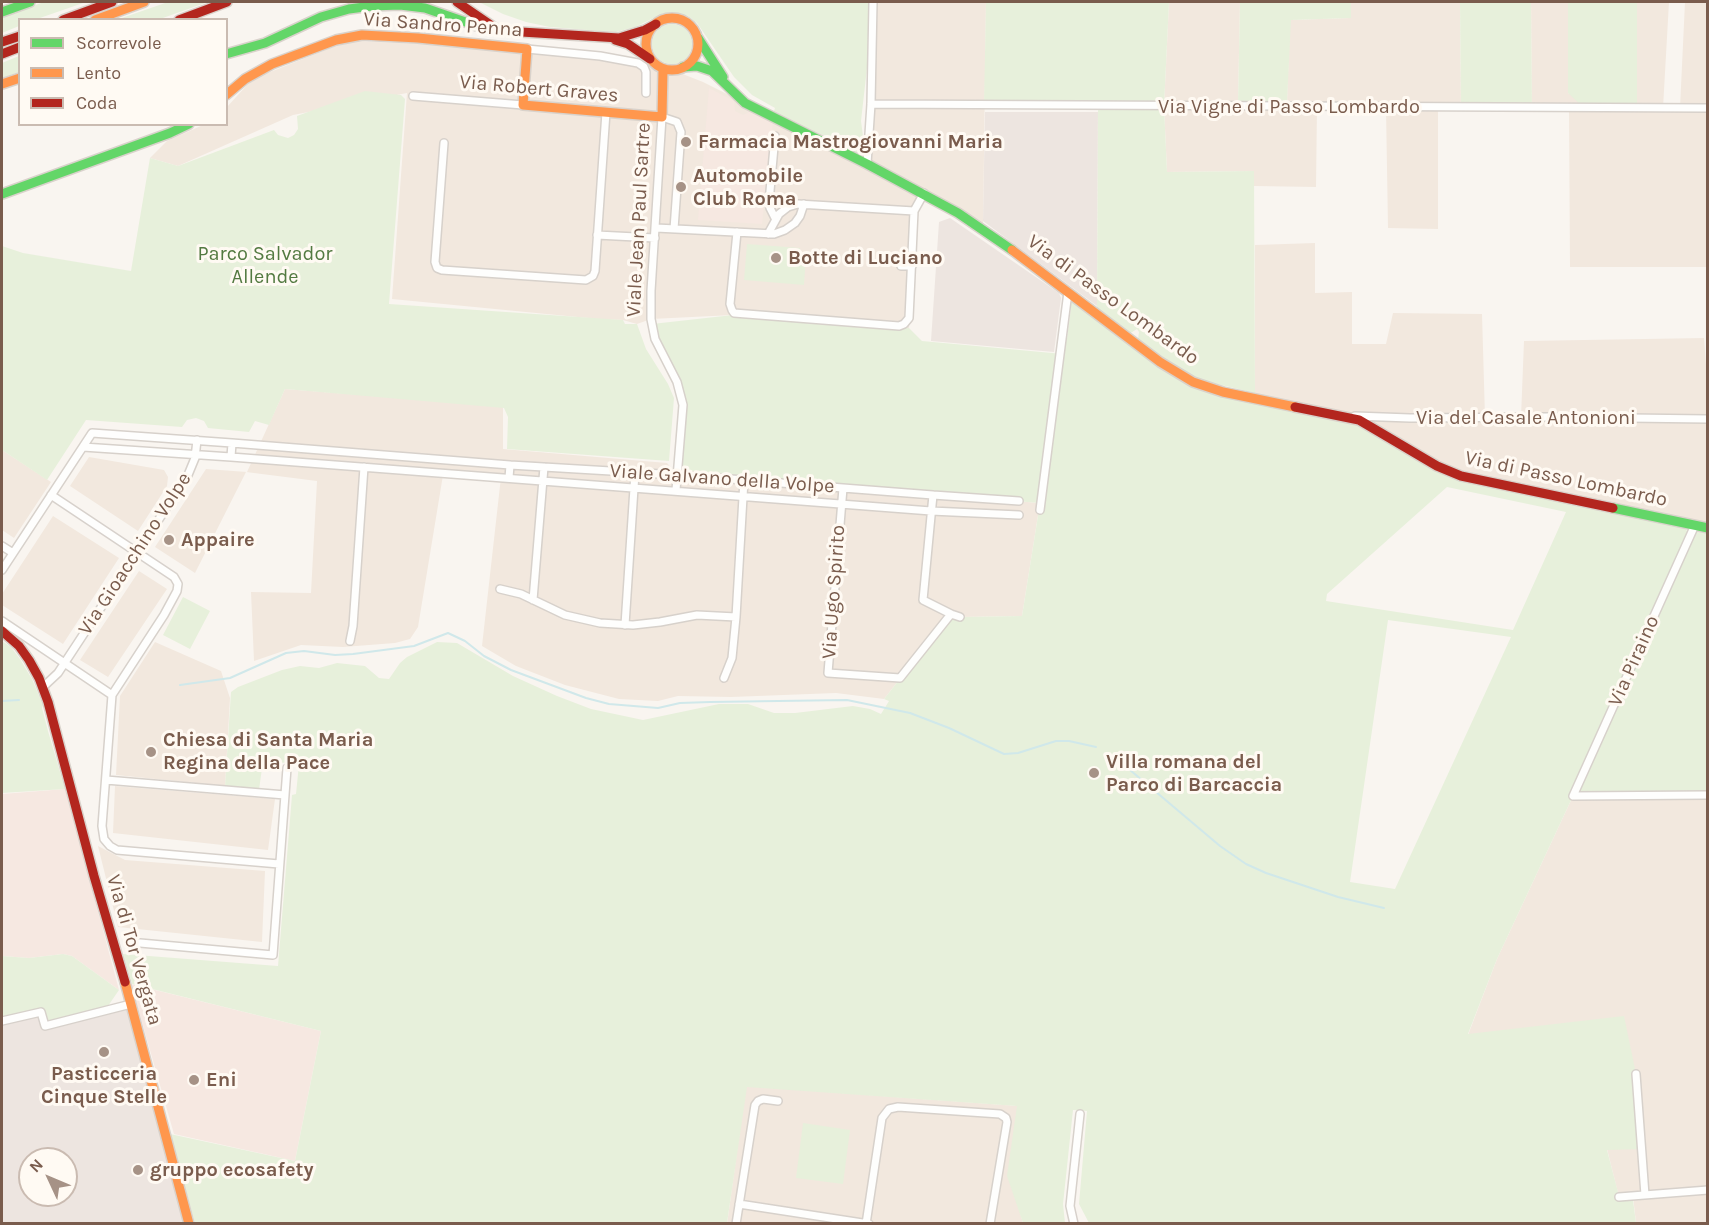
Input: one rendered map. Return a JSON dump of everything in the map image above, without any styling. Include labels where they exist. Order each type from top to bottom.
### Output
[{"type":"main road","points":[[6,10],[31,2]]},
{"type":"main road","points":[[68,18],[112,2]]},
{"type":"main road","points":[[100,18],[144,2]]},
{"type":"main road","points":[[184,18],[227,2]]},
{"type":"main road","points":[[457,2],[498,30]]},
{"type":"main road","points":[[228,53],[266,43],[321,17],[349,9],[400,5],[425,8],[477,26],[498,30],[607,38],[629,36],[668,19],[676,19],[688,24],[696,35],[697,52],[693,59],[683,67],[663,69],[628,44],[607,38]]},
{"type":"main road","points":[[650,59],[646,47],[647,39],[656,24]]},
{"type":"main road","name":"Via di Passo Lombardo","points":[[696,35],[731,89]]},
{"type":"main road","name":"Via Sandro Penna","points":[[228,93],[245,79],[268,66],[321,45],[350,37],[383,36],[527,49]]},
{"type":"main road","points":[[2,42],[18,37]]},
{"type":"main road","points":[[2,54],[18,48]]},
{"type":"main road","points":[[523,105],[527,49]]},
{"type":"main road","name":"Via di Passo Lombardo","points":[[683,67],[707,68],[722,79],[745,103],[948,206],[995,237],[1166,366],[1198,384],[1223,392],[1344,415],[1368,424],[1432,463],[1456,474],[1707,528]]},
{"type":"main road","name":"Viale Jean Paul Sartre","points":[[662,117],[663,69]]},
{"type":"main road","points":[[2,84],[18,79]]},
{"type":"main road","name":"Via Robert Graves","points":[[523,105],[662,117]]},
{"type":"main road","points":[[2,194],[185,126]]},
{"type":"main road","name":"Via di Tor Vergata","points":[[2,631],[22,651],[43,687],[189,1224]]},
{"type":"street","points":[[867,164],[873,2]]},
{"type":"street","name":"Via Sandro Penna","points":[[527,49],[600,56],[638,63],[644,67],[646,72],[646,93]]},
{"type":"street","name":"Via Robert Graves","points":[[413,96],[523,105]]},
{"type":"street","name":"Via Vigne di Passo Lombardo","points":[[871,104],[1707,108]]},
{"type":"street","points":[[444,143],[435,262],[440,270],[586,280],[594,273],[606,112]]},
{"type":"street","points":[[662,117],[677,122],[681,132],[674,229]]},
{"type":"street","name":"Viale Jean Paul Sartre","points":[[662,117],[651,291],[652,324],[658,346],[678,386],[683,411],[676,490]]},
{"type":"street","points":[[774,136],[769,205],[775,218]]},
{"type":"street","points":[[737,232],[730,307],[733,312],[902,325],[909,318],[914,210],[924,194]]},
{"type":"street","points":[[656,228],[768,234],[782,232],[792,226],[800,216],[804,204]]},
{"type":"street","points":[[768,234],[775,218],[788,207],[804,204],[914,210]]},
{"type":"street","points":[[597,235],[655,238]]},
{"type":"street","points":[[901,266],[912,266]]},
{"type":"street","points":[[1040,510],[1068,292]]},
{"type":"street","name":"Via del Casale Antonioni","points":[[1344,415],[1403,418],[1707,419]]},
{"type":"street","name":"Viale Galvano della Volpe","points":[[1019,501],[92,433],[83,447],[1019,516]]},
{"type":"street","name":"Via Gioacchino Volpe","points":[[64,663],[188,475],[196,455],[197,440]]},
{"type":"street","points":[[231,457],[232,443]]},
{"type":"street","points":[[2,570],[83,447]]},
{"type":"street","points":[[509,478],[510,465]]},
{"type":"street","points":[[350,641],[364,467]]},
{"type":"street","points":[[533,600],[544,467]]},
{"type":"street","points":[[625,625],[635,472]]},
{"type":"street","points":[[724,678],[732,658],[744,480]]},
{"type":"street","name":"Via Ugo Spirito","points":[[843,488],[828,673],[900,678],[951,614]]},
{"type":"street","points":[[51,495],[174,577],[178,586],[164,615],[112,695],[102,826],[104,839],[117,850],[279,864]]},
{"type":"street","points":[[933,495],[923,600],[960,617]]},
{"type":"street","name":"Via Piraino","points":[[1695,525],[1573,796],[1707,795]]},
{"type":"street","points":[[2,546],[13,553]]},
{"type":"street","points":[[500,589],[521,594],[573,618],[625,625],[697,615],[736,617]]},
{"type":"street","points":[[2,621],[112,695]]},
{"type":"street","points":[[43,687],[58,673],[64,663]]},
{"type":"street","points":[[129,942],[273,955],[287,768]]},
{"type":"street","points":[[106,780],[285,795]]},
{"type":"street","points":[[2,1022],[41,1012],[45,1026],[131,1004]]},
{"type":"street","points":[[1636,1074],[1645,1195]]},
{"type":"street","points":[[736,1224],[755,1105],[763,1099],[778,1101]]},
{"type":"street","points":[[739,1204],[867,1223],[882,1118],[889,1109],[898,1107],[989,1113],[1000,1114],[1006,1118],[1007,1122],[990,1224]]},
{"type":"street","points":[[1074,1224],[1070,1206],[1080,1114]]},
{"type":"street","points":[[1619,1197],[1707,1190]]},
{"type":"shaded area","points":[[872,2],[986,2],[983,229],[920,192],[909,328],[733,315],[651,319],[637,324],[623,320],[392,299],[407,93],[293,115],[178,166],[150,158],[167,141],[201,126],[228,126],[228,106],[247,85],[260,76],[333,47],[358,41],[527,49],[675,71],[703,82],[867,164]]},
{"type":"shaded area","points":[[1169,2],[1240,2],[1238,102],[1287,102],[1290,20],[1350,18],[1351,2],[1460,2],[1461,108],[1438,108],[1438,229],[1388,228],[1386,108],[1317,107],[1316,187],[1254,186],[1254,171],[1167,172],[1164,106]]},
{"type":"shaded area","points":[[1531,2],[1568,2],[1568,93],[1637,108],[1637,2],[1669,2],[1663,108],[1680,108],[1685,2],[1707,2],[1707,267],[1570,267],[1569,109],[1532,108]]},
{"type":"shaded area","points":[[709,88],[734,101],[735,111],[743,115],[752,111],[773,121],[762,224],[698,220]]},
{"type":"shaded area","points":[[985,112],[1098,112],[1097,306],[983,221]]},
{"type":"shaded area","points":[[950,218],[1059,293],[1061,298],[1054,352],[931,341],[939,222]]},
{"type":"shaded area","points":[[1315,243],[1315,293],[1352,292],[1352,344],[1386,344],[1393,313],[1482,314],[1485,417],[1521,417],[1524,341],[1704,338],[1708,391],[1707,528],[1474,479],[1255,398],[1255,245]]},
{"type":"shaded area","points":[[285,389],[503,406],[503,449],[667,463],[678,475],[1040,503],[1022,616],[960,617],[951,614],[884,699],[836,693],[731,697],[678,696],[658,701],[619,699],[565,685],[516,666],[482,646],[501,477],[443,475],[418,627],[410,639],[395,643],[343,647],[301,645],[254,661],[251,592],[311,593],[317,481],[246,472],[195,573],[155,547],[206,469],[247,472]]},
{"type":"shaded area","points":[[2,450],[51,482],[14,538],[2,530]]},
{"type":"shaded area","points":[[89,457],[164,470],[168,477],[167,486],[138,531],[70,486]]},
{"type":"shaded area","points":[[53,516],[119,558],[63,644],[2,605],[2,594]]},
{"type":"shaded area","points":[[139,571],[167,589],[108,677],[80,660]]},
{"type":"shaded area","points":[[155,642],[221,671],[230,698],[225,786],[116,775],[120,696]]},
{"type":"shaded area","points":[[115,786],[275,799],[268,850],[113,833]]},
{"type":"shaded area","points":[[65,789],[119,990],[72,956],[63,954],[29,958],[2,956],[2,794]]},
{"type":"shaded area","points":[[1707,795],[1707,1223],[1636,1223],[1633,1196],[1619,1197],[1607,1149],[1641,1149],[1468,1035],[1497,959],[1573,796]]},
{"type":"shaded area","points":[[98,846],[125,860],[265,871],[262,942],[118,927]]},
{"type":"shaded area","points":[[131,984],[321,1031],[295,1161],[174,1134]]},
{"type":"shaded area","points":[[127,1005],[184,1223],[2,1223],[2,1021],[41,1012],[44,1025]]},
{"type":"shaded area","points":[[746,1086],[1018,1106],[1017,1202],[1023,1223],[727,1224]]},
{"type":"green space","points":[[44,2],[86,2],[40,18],[18,18],[18,26],[2,33],[2,17]]},
{"type":"green space","points":[[168,2],[208,2],[163,18],[122,18]]},
{"type":"green space","points":[[479,2],[869,2],[867,68],[861,121],[865,151],[858,153],[774,111],[775,108],[752,95],[734,77],[697,23],[688,16],[664,13],[635,27],[616,32],[600,31],[550,27],[526,22]]},
{"type":"green space","points":[[986,2],[1169,2],[1164,106],[1167,172],[1254,171],[1255,393],[1196,379],[1175,367],[1138,339],[1137,329],[1129,334],[1097,309],[1098,106],[984,105]]},
{"type":"green space","points":[[1240,2],[1351,2],[1351,18],[1291,20],[1287,102],[1238,102]]},
{"type":"green space","points":[[1460,2],[1531,2],[1532,108],[1461,108]]},
{"type":"green space","points":[[1568,2],[1637,2],[1637,109],[1584,108],[1568,93]]},
{"type":"green space","points":[[672,24],[686,30],[692,44],[686,58],[672,64],[658,58],[652,44],[658,30]]},
{"type":"green space","points":[[18,56],[18,72],[2,78],[2,63]]},
{"type":"green space","name":"Parco Salvador Allende","points":[[365,91],[401,95],[405,99],[389,304],[623,320],[625,324],[637,324],[646,349],[674,398],[669,461],[507,449],[508,417],[504,408],[285,389],[269,425],[255,421],[249,432],[208,428],[204,421],[196,418],[187,420],[182,427],[86,420],[47,480],[2,450],[2,246],[23,253],[131,271],[150,158],[178,166],[274,130],[278,135],[288,138],[298,129],[297,116]]},
{"type":"green space","points":[[747,244],[800,248],[800,254],[806,255],[804,285],[744,280]]},
{"type":"green space","points":[[1072,300],[1190,385],[1355,422],[1433,468],[1683,526],[1686,529],[1688,534],[1573,796],[1497,959],[1468,1034],[1624,1016],[1636,1074],[1642,1149],[1607,1150],[1619,1196],[1633,1200],[1636,1223],[1089,1223],[1079,1204],[1087,1111],[1073,1110],[1063,1204],[1065,1223],[1023,1223],[1007,1176],[1017,1106],[747,1087],[727,1223],[195,1223],[170,1134],[295,1161],[321,1031],[132,984],[123,954],[278,966],[292,795],[296,794],[299,764],[263,761],[259,790],[225,786],[231,692],[238,687],[282,670],[300,666],[319,668],[337,663],[365,666],[379,678],[389,679],[407,657],[437,642],[457,643],[513,676],[591,709],[643,720],[719,704],[748,704],[774,713],[795,713],[853,706],[881,714],[889,701],[884,699],[951,614],[961,617],[1022,616],[1040,503],[678,475],[683,404],[652,324],[733,315],[909,328],[922,341],[1063,354],[1071,308],[1069,302]],"holes":[[[1447,487],[1566,512],[1513,630],[1326,601],[1327,594]],[[1388,620],[1511,637],[1395,889],[1350,882]]]},
{"type":"green space","points":[[1697,529],[1707,532],[1707,792],[1581,792],[1579,790]]},
{"type":"green space","points":[[183,597],[210,611],[190,649],[163,635]]},
{"type":"green space","points":[[2,641],[11,647],[32,679],[43,705],[65,789],[2,793]]},
{"type":"green space","points":[[63,954],[72,956],[119,990],[108,1006],[45,1026],[41,1013],[2,1021],[2,956],[29,958]]},
{"type":"green space","points":[[803,1123],[850,1130],[843,1184],[796,1178]]},
{"type":"waterway","points":[[180,685],[230,678],[286,653],[304,651],[335,655],[353,654],[414,646],[448,633],[511,670],[586,698],[609,704],[658,708],[680,703],[847,700],[910,713],[949,728],[1004,754],[1018,753],[1056,741],[1069,741],[1096,747]]},
{"type":"waterway","points":[[2,701],[19,700]]},
{"type":"waterway","points":[[1117,759],[1220,846],[1246,864],[1338,897],[1384,908]]},
{"type":"traffic: fast","points":[[2,12],[30,2]]},
{"type":"traffic: fast","points":[[228,53],[265,43],[321,17],[349,9],[372,6],[400,5],[425,8],[477,26],[498,30]]},
{"type":"traffic: fast","points":[[698,38],[723,77]]},
{"type":"traffic: fast","points":[[683,67],[697,66],[712,71],[745,103],[958,213],[1012,250]]},
{"type":"traffic: fast","points":[[2,194],[185,126]]},
{"type":"traffic: fast","points":[[1613,508],[1708,528]]},
{"type":"traffic: slow","points":[[100,18],[144,2]]},
{"type":"traffic: slow","points":[[672,18],[682,20],[690,26],[696,34],[698,44],[696,54],[690,62],[682,68],[672,70],[662,68],[654,62],[648,54],[646,44],[648,34],[654,26],[662,20],[672,18]]},
{"type":"traffic: slow","points":[[228,93],[245,79],[272,64],[336,40],[362,35],[527,49],[523,105],[662,117],[663,69]]},
{"type":"traffic: slow","points":[[2,84],[18,79]]},
{"type":"traffic: slow","points":[[1012,250],[1160,362],[1193,382],[1223,392],[1295,407]]},
{"type":"traffic: slow","points":[[125,982],[189,1224]]},
{"type":"traffic: jam","points":[[68,18],[112,2]]},
{"type":"traffic: jam","points":[[184,18],[227,2]]},
{"type":"traffic: jam","points":[[457,2],[498,30],[505,31],[619,38],[656,24]]},
{"type":"traffic: jam","points":[[2,42],[18,37]]},
{"type":"traffic: jam","points":[[615,40],[628,44],[650,59]]},
{"type":"traffic: jam","points":[[2,54],[18,48]]},
{"type":"traffic: jam","points":[[1295,407],[1359,420],[1437,466],[1461,476],[1613,508]]},
{"type":"traffic: jam","points":[[2,631],[19,646],[29,660],[48,702],[125,982]]},
{"type":"place","name":"Farmacia Mastrogiovanni Maria","points":[[686,142]]},
{"type":"place","name":"Automobile Club Roma","points":[[681,187]]},
{"type":"place","name":"Botte di Luciano","points":[[776,258]]},
{"type":"place","name":"Appaire","points":[[169,540]]},
{"type":"place","name":"Chiesa di Santa Maria Regina della Pace","points":[[151,752]]},
{"type":"place","name":"Villa romana del Parco di Barcaccia","points":[[1094,773]]},
{"type":"place","name":"Pasticceria Cinque Stelle","points":[[104,1052]]},
{"type":"place","name":"Eni","points":[[194,1080]]},
{"type":"place","name":"gruppo ecosafety","points":[[138,1170]]}]
